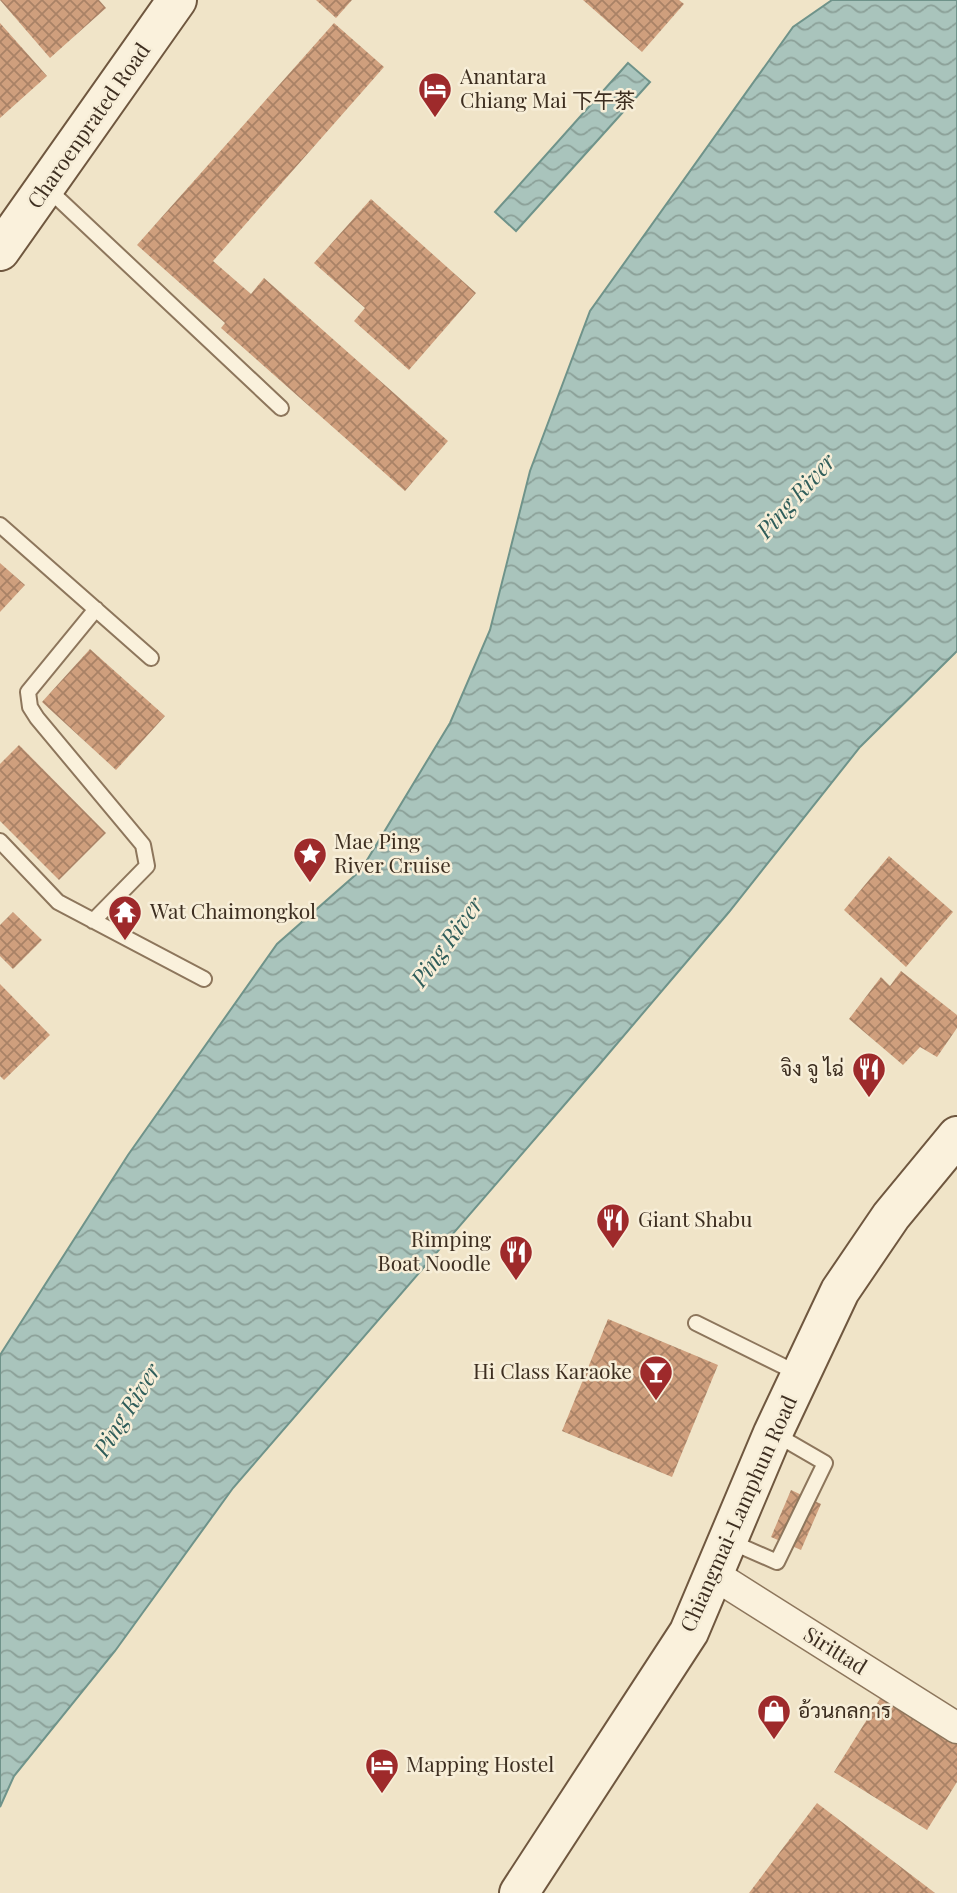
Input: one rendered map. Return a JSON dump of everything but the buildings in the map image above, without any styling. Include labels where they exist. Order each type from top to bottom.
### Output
[{"type":"main road","name":"Charoenprated Road","points":[[0,251],[46,187],[163,6]]},
{"type":"main road","name":"Chiangmai-Lamphun Road","points":[[519,1893],[689,1632],[772,1433],[840,1291],[891,1216],[957,1136]]},
{"type":"street","name":"Sirittad","points":[[721,1557],[957,1728]]},
{"type":"lane","points":[[46,187],[281,408]]},
{"type":"lane","points":[[0,525],[151,658]]},
{"type":"lane","points":[[93,921],[147,866],[143,845],[37,718],[30,707],[28,692],[96,609]]},
{"type":"lane","points":[[0,841],[58,902],[204,979]]},
{"type":"lane","points":[[696,1323],[800,1375]]},
{"type":"lane","points":[[721,1557],[777,1562],[825,1463],[772,1433]]},
{"type":"water","name":"Ping River","points":[[832,0],[957,0],[957,651],[860,747],[729,912],[233,1488],[115,1651],[14,1776],[0,1807],[0,1355],[128,1155],[277,944],[361,870],[450,723],[490,630],[530,471],[590,311],[793,27]]},
{"type":"water","points":[[628,63],[650,82],[516,231],[495,212]]},
{"type":"place","name":"Anantara Chiang Mai 下午茶","points":[[435,119]]},
{"type":"place","name":"Mae Ping River Cruise","points":[[310,884]]},
{"type":"place","name":"Wat Chaimongkol","points":[[125,942]]},
{"type":"place","name":"จิง จู ไฉ่","points":[[869,1099]]},
{"type":"place","name":"Giant Shabu","points":[[613,1250]]},
{"type":"place","name":"Rimping Boat Noodle","points":[[516,1282]]},
{"type":"place","name":"Hi Class Karaoke","points":[[656,1402]]},
{"type":"place","name":"อ้วนกลการ","points":[[774,1741]]},
{"type":"place","name":"Mapping Hostel","points":[[382,1795]]}]
